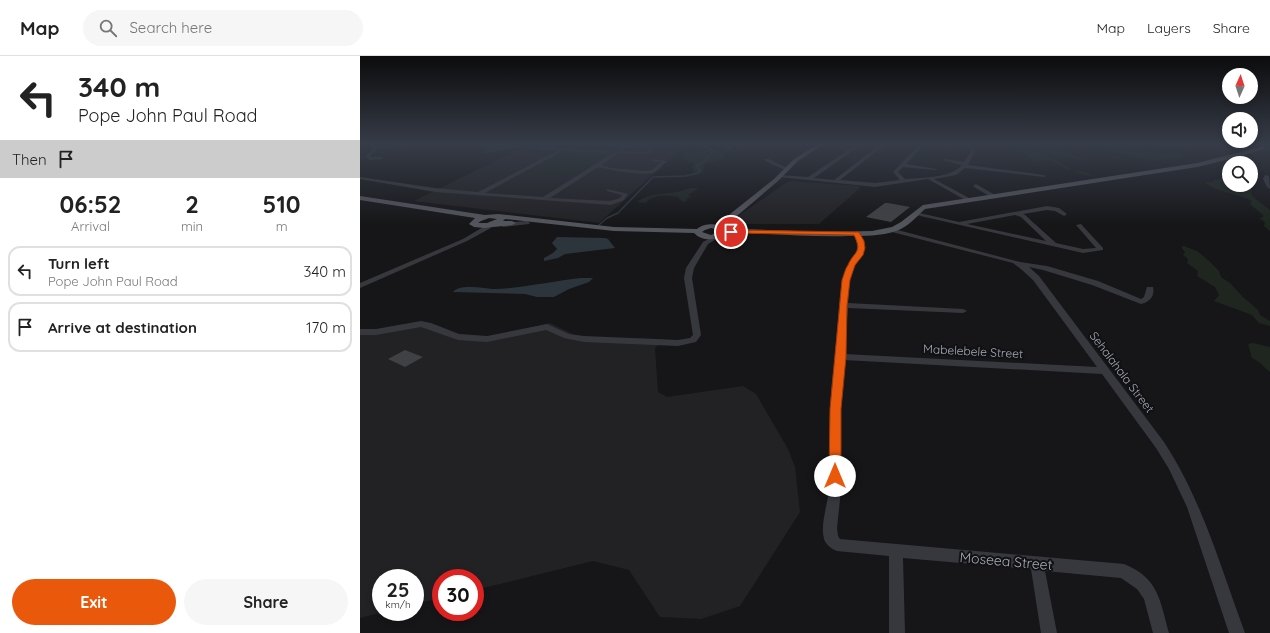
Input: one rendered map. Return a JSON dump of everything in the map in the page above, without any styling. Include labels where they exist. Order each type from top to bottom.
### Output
[{"type":"main road","points":[[721,232],[728,220],[785,171]]},
{"type":"main road","points":[[668,230],[702,237],[721,232],[856,234],[890,230],[904,224],[923,207],[967,199],[1158,171]]},
{"type":"main road","points":[[360,198],[485,217]]},
{"type":"main road","points":[[414,205],[458,216],[474,224],[491,226],[528,223],[570,224]]},
{"type":"main road","points":[[474,224],[478,219],[496,216],[614,229],[668,230],[710,226],[721,232]]},
{"type":"main road","points":[[491,226],[501,219],[496,216]]},
{"type":"main road","points":[[702,237],[702,228],[728,220]]},
{"type":"street","points":[[478,194],[522,171]]},
{"type":"street","points":[[544,199],[589,171]]},
{"type":"street","points":[[632,171],[653,171]]},
{"type":"street","points":[[809,179],[821,171]]},
{"type":"street","points":[[834,182],[849,171]]},
{"type":"street","points":[[896,171],[895,172],[904,181]]},
{"type":"street","points":[[779,176],[875,185],[956,174],[959,171]]},
{"type":"street","points":[[1008,171],[1044,176]]},
{"type":"street","points":[[1267,176],[1266,179],[1270,187]]},
{"type":"street","points":[[360,178],[435,190],[544,199],[611,203],[622,199],[625,194],[609,190]]},
{"type":"street","points":[[929,178],[967,199]]},
{"type":"street","points":[[976,186],[993,196]]},
{"type":"street","points":[[956,224],[1014,213],[1051,208],[1057,209],[1064,214]]},
{"type":"street","points":[[1014,213],[1023,216],[1054,245]]},
{"type":"street","points":[[915,214],[1083,251],[1101,249],[1080,225]]},
{"type":"street","points":[[437,252],[464,236],[474,224]]},
{"type":"street","points":[[360,286],[491,226]]},
{"type":"street","name":"Sehalahala Street","points":[[890,230],[1019,264],[1036,278],[1160,445],[1182,482],[1197,517],[1238,632]]},
{"type":"street","points":[[856,234],[860,241],[860,255],[852,264],[846,280],[843,306],[841,357],[835,409],[835,490],[830,528],[831,539],[836,545],[896,550],[897,633]]},
{"type":"street","points":[[360,332],[376,332],[421,324],[428,325],[458,337],[487,339],[547,327],[567,336],[584,339],[649,343],[686,342],[693,340],[697,336],[688,278],[690,268],[702,237]]},
{"type":"street","points":[[1019,264],[1044,268],[1095,283],[1141,302],[1146,301],[1149,298],[1150,289]]},
{"type":"street","points":[[843,306],[963,311]]},
{"type":"street","name":"Mabelebele Street","points":[[841,357],[1105,371]]},
{"type":"street","name":"Moseea Street","points":[[896,550],[1124,571],[1142,584],[1151,595],[1161,633]]},
{"type":"street","points":[[1037,564],[1049,633]]},
{"type":"shaded area","points":[[475,171],[657,171],[599,223],[414,201]]},
{"type":"shaded area","points":[[529,171],[582,171],[575,175],[527,172]]},
{"type":"shaded area","points":[[703,171],[702,173],[697,175],[691,175],[694,172]]},
{"type":"shaded area","points":[[1073,171],[1087,173],[1091,176]]},
{"type":"shaded area","points":[[1222,178],[1222,191],[1209,186],[1204,182],[1212,182]]},
{"type":"shaded area","points":[[792,181],[859,186],[860,188],[819,224],[738,224],[731,221],[787,182]]},
{"type":"shaded area","points":[[690,188],[699,188],[688,195],[692,196],[687,199],[686,202],[681,201],[678,197],[658,196],[653,197],[645,203],[637,202],[643,198],[656,194],[677,192]]},
{"type":"shaded area","points":[[1225,192],[1251,192],[1253,197],[1270,210],[1270,231],[1264,226],[1265,222],[1259,218],[1263,217],[1263,215],[1250,204],[1252,201]]},
{"type":"shaded area","points":[[557,237],[605,238],[608,239],[615,248],[565,254],[558,258],[544,261],[544,258],[557,249],[552,243]]},
{"type":"shaded area","points":[[1184,246],[1197,251],[1208,260],[1219,271],[1221,277],[1230,283],[1258,310],[1260,315],[1270,321],[1270,326],[1259,323],[1252,315],[1214,301],[1219,295],[1215,287],[1197,276],[1198,271],[1187,263],[1188,259],[1183,255],[1185,252],[1181,247]]},
{"type":"shaded area","points":[[581,278],[593,278],[589,282],[569,289],[554,297],[537,297],[525,294],[453,292],[456,289],[467,287],[495,289]]},
{"type":"shaded area","points":[[426,322],[460,336],[488,338],[550,323],[579,337],[665,339],[655,348],[658,392],[667,397],[743,386],[756,394],[788,449],[795,467],[800,512],[740,606],[701,619],[660,617],[629,570],[593,561],[484,588],[484,569],[432,569],[432,600],[424,602],[424,569],[372,569],[372,615],[360,618],[360,330],[377,331]]},
{"type":"shaded area","points":[[1253,343],[1270,347],[1270,372],[1252,358],[1248,344]]},
{"type":"building","points":[[885,203],[910,207],[891,222],[866,217]]},
{"type":"building","points":[[405,350],[423,357],[405,367],[388,359]]},
{"type":"waterway","points":[[599,225],[607,218],[618,213],[653,177],[685,176],[698,173],[699,171]]},
{"type":"route","points":[[731,232],[856,234],[860,241],[860,255],[852,264],[846,280],[843,306],[840,348],[841,357],[835,409],[835,476]]}]
